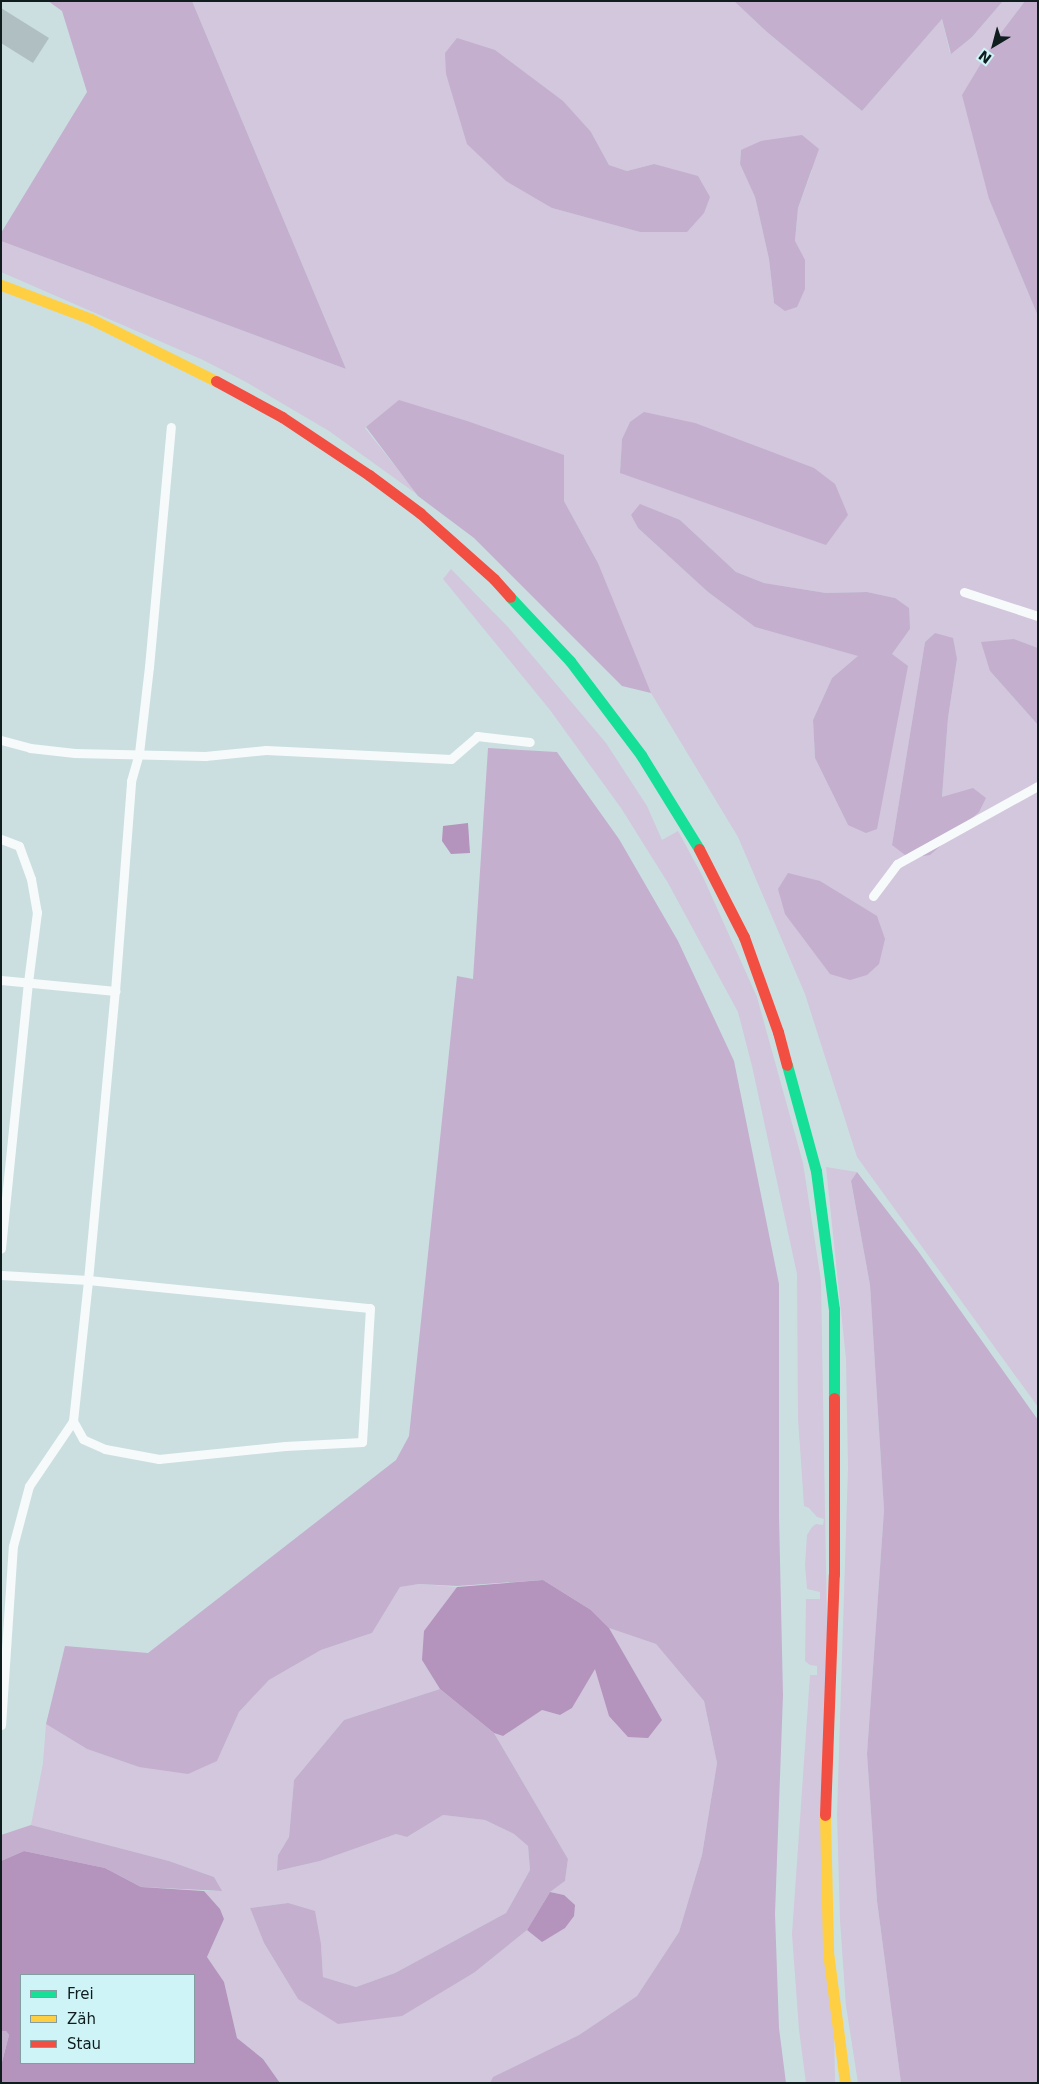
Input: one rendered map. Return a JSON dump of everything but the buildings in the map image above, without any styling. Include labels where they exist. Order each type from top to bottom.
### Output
[{"type":"main road","points":[[1,285],[91,319],[182,362],[282,416],[369,475],[420,514],[494,579],[570,661],[641,755],[693,836],[744,938],[778,1032],[816,1171],[834,1309],[834,1574],[828,1692],[826,1816],[828,1952],[845,2083]]},
{"type":"lane","points":[[1,1724],[13,1546],[29,1486],[73,1422],[115,991],[131,781],[139,753],[171,427]]},
{"type":"lane","points":[[964,592],[1038,616]]},
{"type":"lane","points":[[1,740],[30,748],[75,753],[205,756],[266,750],[451,759],[477,736],[530,742]]},
{"type":"lane","points":[[873,896],[897,864],[1038,786]]},
{"type":"lane","points":[[1,839],[19,846],[31,879],[37,912],[1,1248]]},
{"type":"lane","points":[[1,980],[115,991]]},
{"type":"lane","points":[[1,1276],[88,1280],[370,1308],[362,1442],[285,1446],[158,1459],[105,1449],[84,1439],[73,1422]]},
{"type":"shaded area","points":[[48,1],[192,1],[346,369],[1,241],[1,233],[87,92],[62,11]]},
{"type":"shaded area","points":[[192,1],[734,1],[767,32],[862,111],[942,19],[950,53],[972,37],[1003,1],[1025,1],[994,42],[989,199],[1038,316],[1038,648],[1014,639],[990,671],[1038,725],[1038,1407],[857,1157],[805,994],[738,837],[651,693],[617,677],[619,617],[598,563],[564,501],[564,455],[374,421],[365,428],[418,495],[329,431],[246,382],[203,360],[1,272],[1,241],[346,369]],"holes":[[[446,74],[591,132],[609,165],[627,171],[654,164],[640,232],[552,208],[457,105]],[[741,150],[812,170],[798,208],[795,242],[774,303],[769,259],[755,197],[740,164]],[[630,422],[620,473],[622,439]],[[631,515],[680,520],[736,572],[764,583],[826,593],[867,592],[895,598],[910,629],[892,654],[848,825],[815,758],[813,720],[832,678],[859,656],[755,627],[708,592],[638,528]],[[935,633],[957,659],[948,718],[942,798],[892,845],[925,642]]]},
{"type":"shaded area","points":[[734,1],[1003,1],[972,37],[951,54],[942,19],[862,111],[767,32]]},
{"type":"shaded area","points":[[1025,1],[1038,1],[1038,316],[989,199],[962,95],[994,42]]},
{"type":"shaded area","points":[[457,38],[495,50],[563,101],[591,132],[609,165],[627,171],[654,164],[698,176],[710,197],[704,213],[687,232],[640,232],[552,208],[506,181],[467,144],[446,74],[445,53]]},
{"type":"shaded area","points":[[802,135],[819,149],[798,208],[795,241],[805,260],[805,289],[797,307],[785,311],[774,303],[769,259],[755,197],[740,164],[741,150],[761,141]]},
{"type":"shaded area","points":[[399,400],[467,421],[564,455],[564,501],[598,563],[651,693],[622,686],[474,538],[418,496],[366,427]]},
{"type":"shaded area","points":[[644,412],[695,423],[814,468],[835,484],[848,515],[826,545],[620,473],[622,439],[630,422]]},
{"type":"shaded area","points":[[640,504],[680,520],[736,572],[764,583],[826,593],[867,592],[895,598],[909,608],[910,629],[892,654],[908,666],[877,829],[866,833],[848,825],[815,758],[813,720],[832,678],[858,656],[755,627],[708,592],[638,528],[631,515]]},
{"type":"shaded area","points":[[451,569],[508,627],[606,743],[647,806],[662,840],[678,831],[703,877],[757,997],[803,1163],[821,1281],[835,2083],[806,2083],[799,2030],[792,1934],[810,1675],[817,1675],[817,1666],[810,1665],[805,1661],[806,1599],[820,1599],[820,1592],[807,1589],[805,1565],[807,1535],[816,1524],[823,1525],[824,1519],[817,1517],[809,1508],[804,1506],[798,1418],[797,1274],[752,1066],[738,1012],[668,883],[621,808],[550,710],[443,579]]},
{"type":"shaded area","points":[[935,633],[953,638],[957,659],[948,718],[942,797],[973,788],[986,798],[979,812],[930,855],[909,858],[892,845],[925,642]]},
{"type":"shaded area","points":[[1014,639],[1038,648],[1038,725],[990,671],[981,642]]},
{"type":"shaded area","points":[[488,748],[557,752],[619,839],[678,941],[734,1061],[779,1284],[779,1516],[783,1695],[775,1914],[779,2028],[786,2083],[490,2083],[493,2077],[579,2035],[637,1996],[679,1932],[702,1855],[717,1763],[704,1701],[656,1644],[609,1628],[591,1610],[543,1580],[457,1586],[419,1584],[400,1587],[372,1633],[321,1650],[269,1680],[239,1712],[217,1761],[188,1774],[139,1767],[87,1749],[46,1724],[65,1646],[148,1653],[396,1460],[409,1436],[457,976],[473,979]]},
{"type":"shaded area","points":[[468,823],[470,853],[451,854],[442,841],[443,826]]},
{"type":"shaded area","points":[[788,873],[820,881],[877,916],[885,939],[879,964],[867,975],[850,980],[830,974],[785,914],[778,889]]},
{"type":"shaded area","points":[[826,1167],[857,1172],[851,1182],[870,1285],[884,1510],[867,1754],[877,1901],[901,2083],[858,2083],[846,2006],[840,1921],[837,1814],[848,1468],[846,1359]]},
{"type":"shaded area","points":[[857,1172],[918,1251],[1038,1420],[1038,2083],[901,2083],[877,1901],[867,1754],[884,1510],[870,1285],[851,1181]]},
{"type":"shaded area","points":[[543,1580],[591,1610],[609,1628],[662,1720],[648,1738],[628,1737],[609,1716],[595,1669],[572,1708],[560,1715],[542,1710],[503,1736],[494,1733],[440,1689],[422,1660],[424,1631],[457,1587]]},
{"type":"shaded area","points":[[419,1584],[457,1587],[442,1607],[422,1660],[440,1689],[344,1720],[294,1780],[289,1837],[278,1855],[278,1871],[320,1861],[396,1834],[407,1837],[443,1815],[485,1820],[514,1834],[528,1846],[530,1870],[506,1913],[395,1973],[356,1987],[323,1977],[321,1944],[288,1903],[250,1908],[264,1943],[298,1999],[475,1972],[527,1930],[542,1942],[564,1895],[550,1892],[565,1881],[568,1859],[494,1733],[503,1736],[542,1710],[560,1715],[572,1708],[595,1668],[662,1720],[609,1628],[656,1644],[704,1701],[717,1763],[702,1855],[679,1932],[637,1996],[579,2035],[494,2077],[490,2083],[280,2083],[263,2059],[237,2038],[224,1983],[207,1957],[224,1919],[220,1909],[204,1891],[221,1891],[214,1877],[169,1861],[31,1825],[43,1763],[46,1724],[87,1749],[139,1767],[217,1761],[239,1712],[269,1680],[321,1650],[372,1633],[400,1587]]},
{"type":"shaded area","points":[[440,1689],[494,1733],[568,1859],[565,1881],[550,1892],[527,1930],[475,1972],[402,2016],[338,2024],[298,1999],[264,1943],[250,1908],[288,1903],[315,1911],[321,1944],[323,1977],[356,1987],[395,1973],[506,1913],[530,1870],[528,1846],[514,1834],[485,1820],[443,1815],[407,1837],[396,1834],[320,1861],[277,1871],[278,1855],[289,1837],[294,1780],[344,1720]]},
{"type":"shaded area","points":[[31,1825],[169,1861],[214,1877],[222,1891],[141,1887],[105,1868],[24,1851],[1,1861],[1,1835]]},
{"type":"shaded area","points":[[24,1851],[105,1868],[141,1887],[204,1891],[220,1909],[224,1919],[207,1957],[224,1982],[237,2038],[263,2059],[280,2083],[1,2083],[1,2066],[9,2035],[6,2031],[1,2031],[1,1861]]},
{"type":"shaded area","points":[[550,1892],[564,1895],[575,1905],[574,1916],[565,1928],[542,1942],[527,1930]]},
{"type":"shaded area","points":[[1,2031],[6,2031],[9,2035],[1,2066]]},
{"type":"traffic: fast","points":[[510,597],[570,661],[641,755],[699,849]]},
{"type":"traffic: fast","points":[[787,1065],[816,1171],[834,1309],[834,1398]]},
{"type":"traffic: slow","points":[[1,285],[91,319],[216,381]]},
{"type":"traffic: slow","points":[[825,1815],[828,1952],[845,2083]]},
{"type":"traffic: jam","points":[[216,381],[282,417],[369,475],[420,513],[494,579],[510,597]]},
{"type":"traffic: jam","points":[[699,849],[744,937],[778,1032],[787,1065]]},
{"type":"traffic: jam","points":[[825,1815],[834,1574],[834,1398]]}]
